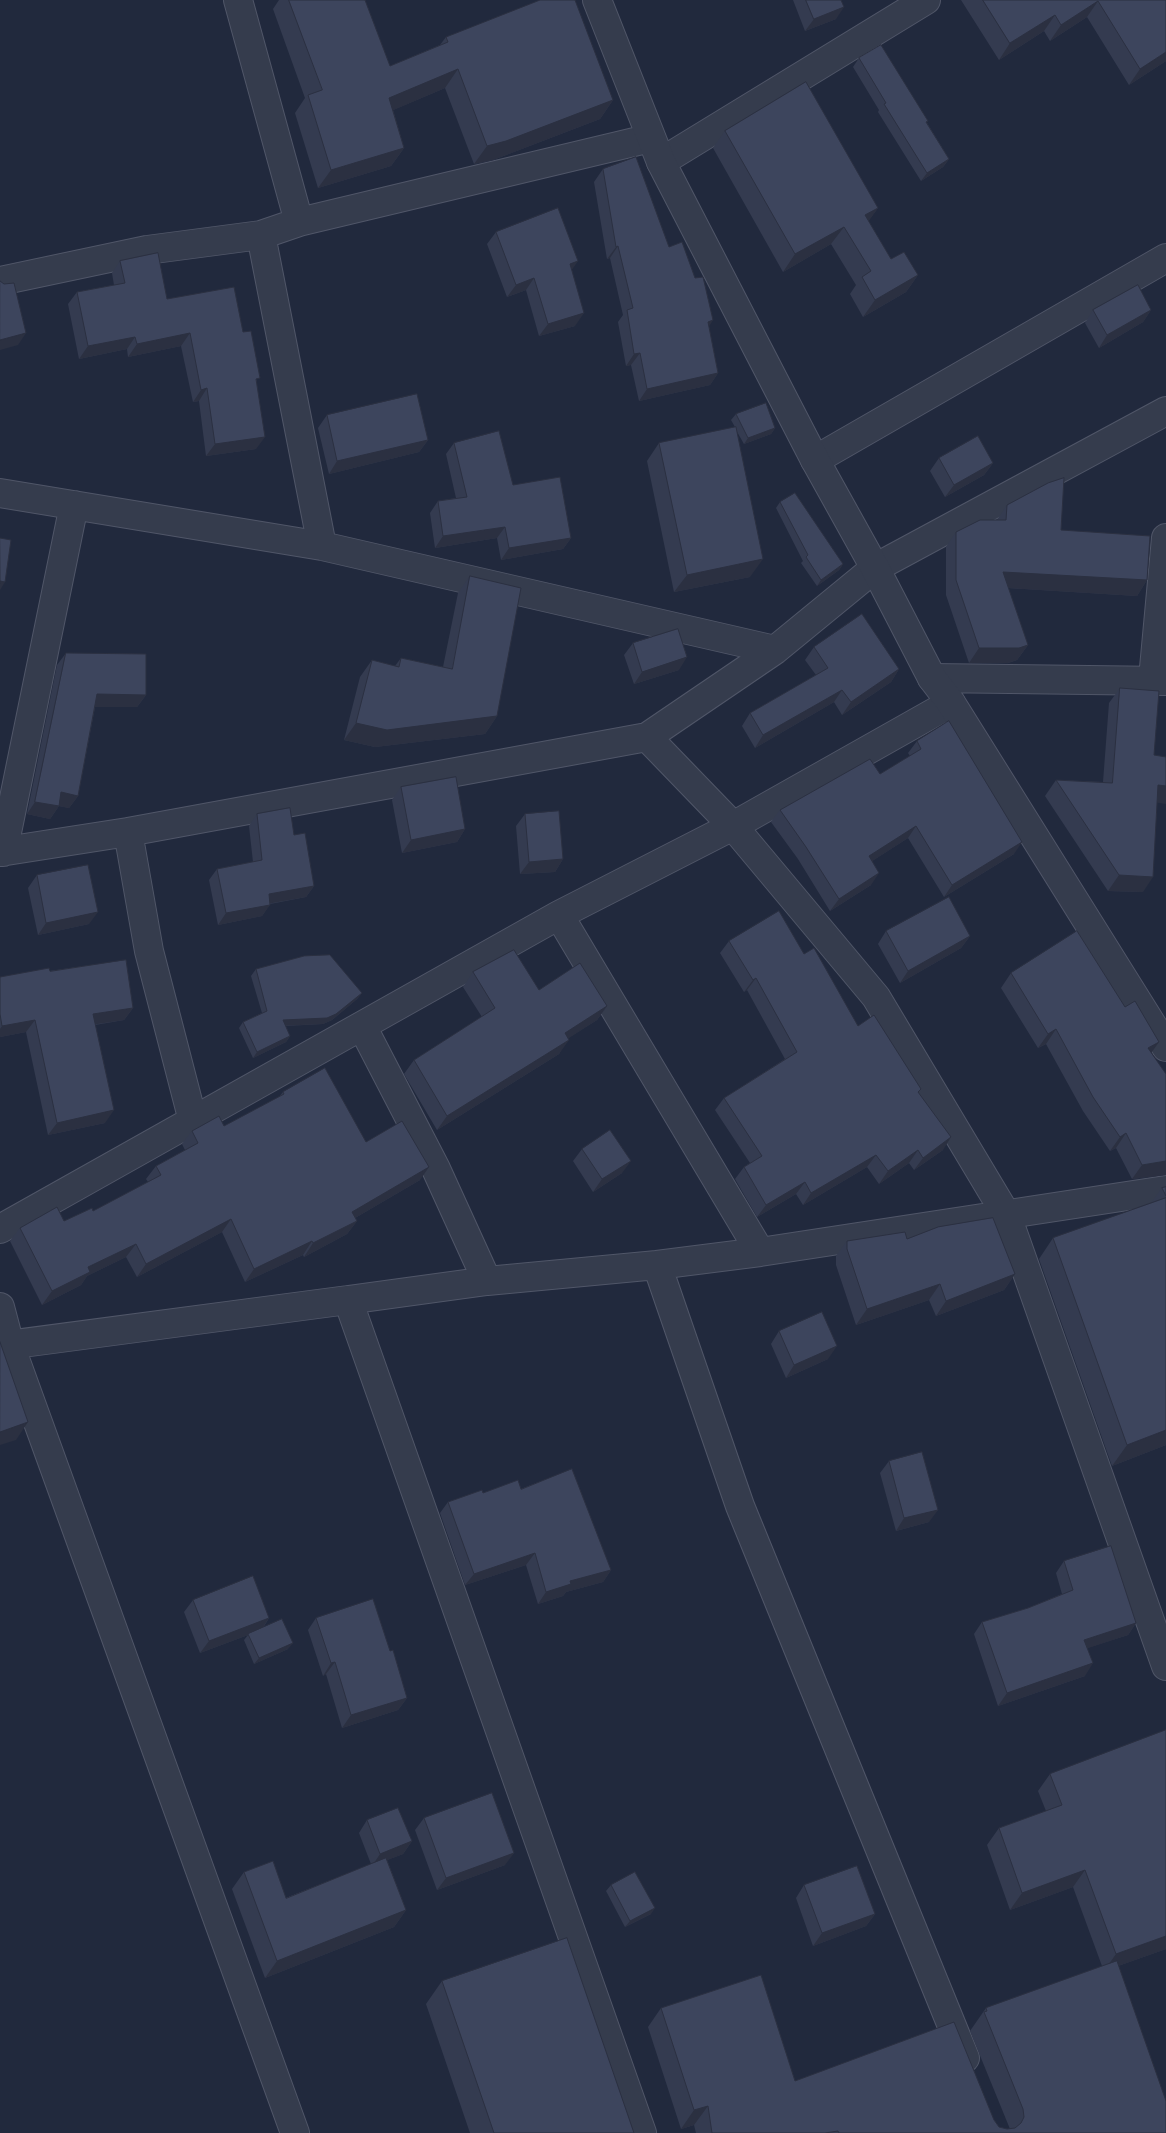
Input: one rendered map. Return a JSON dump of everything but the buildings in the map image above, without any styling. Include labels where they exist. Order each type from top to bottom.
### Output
[{"type":"street","points":[[238,0],[299,222]]},
{"type":"street","points":[[597,0],[656,150],[815,460],[875,568],[932,678],[951,704],[1166,1047]]},
{"type":"street","points":[[0,281],[147,250],[261,235],[299,222],[656,150],[926,0]]},
{"type":"street","points":[[261,235],[322,546]]},
{"type":"street","points":[[815,460],[1166,258]]},
{"type":"street","points":[[74,505],[1,852],[128,832],[647,737],[775,650],[875,568],[1166,411]]},
{"type":"street","points":[[0,493],[322,546],[775,650]]},
{"type":"street","points":[[932,678],[1159,680],[1166,538]]},
{"type":"street","points":[[0,1229],[559,915],[733,826],[951,704]]},
{"type":"street","points":[[647,737],[733,826],[876,998],[1007,1216],[1166,1666]]},
{"type":"street","points":[[128,832],[149,951],[194,1121]]},
{"type":"street","points":[[559,915],[760,1252]]},
{"type":"street","points":[[362,1026],[436,1169],[487,1281]]},
{"type":"street","points":[[5,1345],[487,1281],[657,1265],[760,1252],[1007,1216],[1166,1190]]},
{"type":"street","points":[[657,1265],[740,1506],[973,2078]]},
{"type":"street","points":[[348,1300],[642,2133]]},
{"type":"street","points":[[0,1307],[5,1345],[295,2133]]}]
